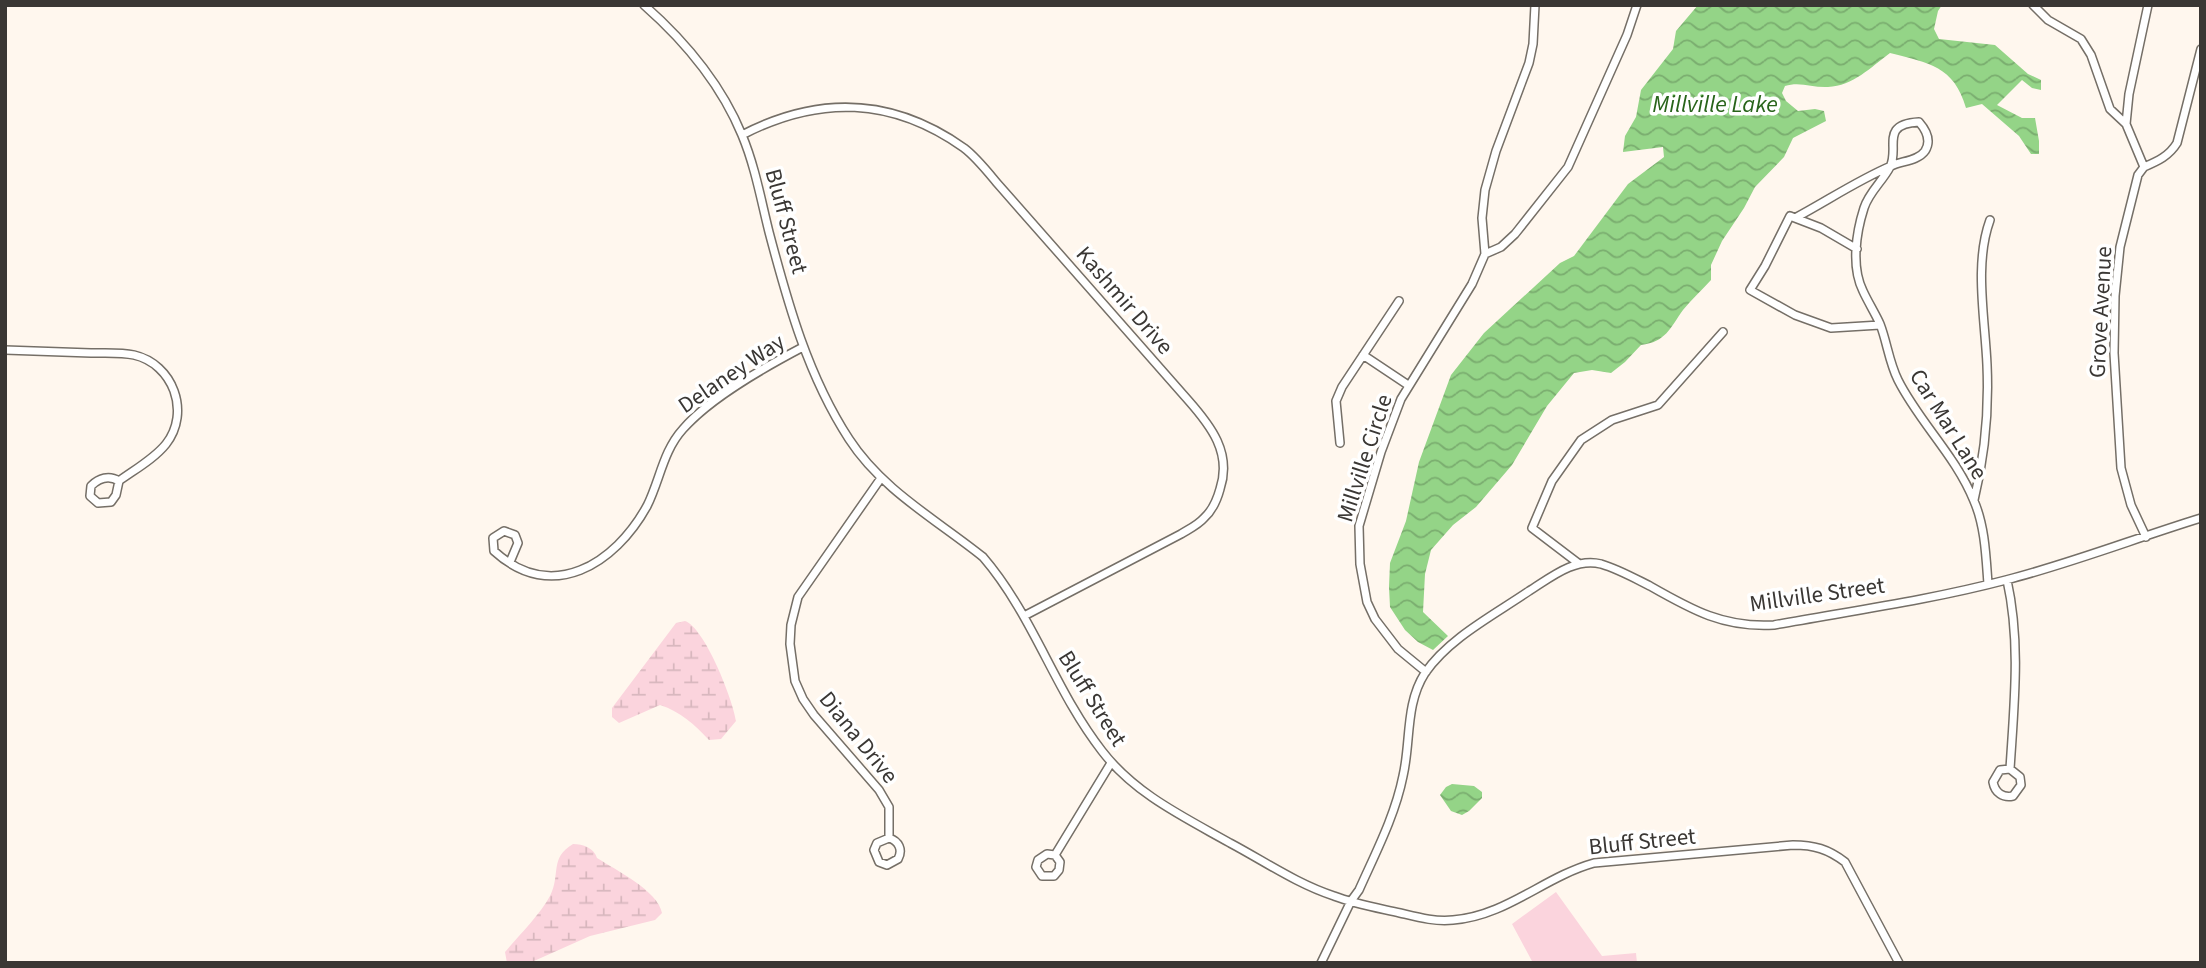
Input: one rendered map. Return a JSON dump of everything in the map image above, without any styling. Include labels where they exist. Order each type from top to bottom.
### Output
[{"type":"street","name":"Bluff Street","points":[[644,5],[687,46],[711,78],[742,135],[803,347],[836,417],[851,442],[881,478],[983,558],[997,573],[1024,616],[1072,709],[1111,763],[1136,786],[1190,821],[1331,895],[1422,918],[1451,921],[1480,916],[1516,901],[1575,868],[1594,863],[1812,845],[1832,852],[1845,862],[1899,963]]},
{"type":"street","points":[[1535,5],[1529,63],[1496,151],[1485,190],[1482,218],[1485,254],[1501,247],[1515,234],[1567,167],[1623,44],[1637,5]]},
{"type":"street","points":[[2033,5],[2048,20],[2081,40],[2091,55],[2110,109],[2126,124],[2144,167],[2160,161],[2172,152],[2177,143],[2201,50]]},
{"type":"street","points":[[2126,124],[2129,94],[2148,5]]},
{"type":"street","name":"Kashmir Drive","points":[[742,135],[803,110],[840,106],[887,111],[922,125],[964,149],[1208,422],[1224,457],[1224,476],[1216,503],[1205,518],[1181,534],[1024,616]]},
{"type":"street","points":[[1796,218],[1891,165],[1917,157],[1926,150],[1928,140],[1924,127],[1919,122],[1907,123],[1897,130],[1892,141],[1891,165]]},
{"type":"street","name":"Car Mar Lane","points":[[1891,165],[1873,189],[1865,206],[1857,249],[1857,276],[1880,326],[1898,380],[1946,451],[1974,500],[1983,537],[1988,584]]},
{"type":"street","name":"Grove Avenue","points":[[2144,167],[2138,175],[2120,247],[2113,344],[2120,468],[2131,505],[2146,537]]},
{"type":"street","points":[[1857,249],[1821,228],[1790,216],[1750,290],[1795,315],[1831,328],[1880,326]]},
{"type":"street","points":[[1974,500],[1984,452],[1987,414],[1982,288],[1983,239],[1990,220]]},
{"type":"street","name":"Millville Circle","points":[[1426,672],[1398,649],[1375,619],[1367,602],[1358,545],[1363,507],[1393,417],[1408,385],[1467,292],[1485,254]]},
{"type":"street","points":[[1340,443],[1336,401],[1352,370],[1399,301]]},
{"type":"street","points":[[1321,963],[1359,890],[1403,778],[1414,698],[1426,672],[1472,630],[1549,578],[1578,564],[1532,528],[1552,481],[1581,440],[1612,420],[1658,405],[1723,332]]},
{"type":"street","name":"Delaney Way","points":[[510,562],[536,574],[557,576],[576,573],[594,565],[623,539],[641,516],[666,456],[681,430],[710,405],[803,347]]},
{"type":"street","points":[[5,350],[131,354],[155,364],[166,375],[173,384],[178,408],[173,432],[166,445],[119,481],[116,495],[111,502],[98,503],[90,496],[91,486],[97,481],[112,478],[119,481]]},
{"type":"street","points":[[1363,355],[1408,385]]},
{"type":"street","name":"Diana Drive","points":[[881,478],[798,597],[791,625],[790,644],[795,681],[803,699],[879,790],[888,807],[889,838]]},
{"type":"street","name":"Millville Street","points":[[1578,564],[1598,563],[1616,569],[1700,614],[1727,623],[1755,626],[2007,580],[2201,518]]},
{"type":"street","points":[[2007,580],[2017,650],[2010,769]]},
{"type":"street","points":[[1055,855],[1111,763]]},
{"type":"street","points":[[2010,769],[2018,773],[2021,785],[2017,793],[2004,796],[1996,791],[1993,782],[2000,770],[2010,769]]},
{"type":"green space","points":[[685,621],[693,626],[709,650],[734,711],[736,721],[721,739],[709,740],[687,719],[660,705],[619,723],[612,717],[612,708],[676,623]]},
{"type":"green space","points":[[573,844],[591,849],[597,858],[645,889],[659,905],[662,913],[655,920],[590,936],[534,961],[507,963],[505,952],[546,903],[553,888],[558,861]]},
{"type":"green space","points":[[1556,892],[1602,956],[1636,953],[1637,963],[1533,963],[1512,924]]},
{"type":"water","name":"Millville Lake","points":[[1698,5],[1942,5],[1934,29],[1939,39],[1995,45],[2028,74],[2041,80],[2041,90],[2032,88],[2022,80],[1997,105],[2022,118],[2035,118],[2039,154],[2031,154],[2019,136],[1982,104],[1966,108],[1955,83],[1938,68],[1890,53],[1861,75],[1837,86],[1785,86],[1782,93],[1786,101],[1798,111],[1824,111],[1826,121],[1793,138],[1784,157],[1755,187],[1722,241],[1711,265],[1711,280],[1662,337],[1641,345],[1611,373],[1592,370],[1574,373],[1547,406],[1512,465],[1476,507],[1453,525],[1431,550],[1425,574],[1423,612],[1448,636],[1433,650],[1418,642],[1405,630],[1390,607],[1390,563],[1406,521],[1419,462],[1451,375],[1484,333],[1560,263],[1574,256],[1628,184],[1664,157],[1663,147],[1623,152],[1625,136],[1636,117],[1641,90],[1673,49],[1676,31]]},
{"type":"water","points":[[1452,784],[1474,786],[1482,792],[1482,798],[1462,815],[1451,811],[1440,795]]}]
